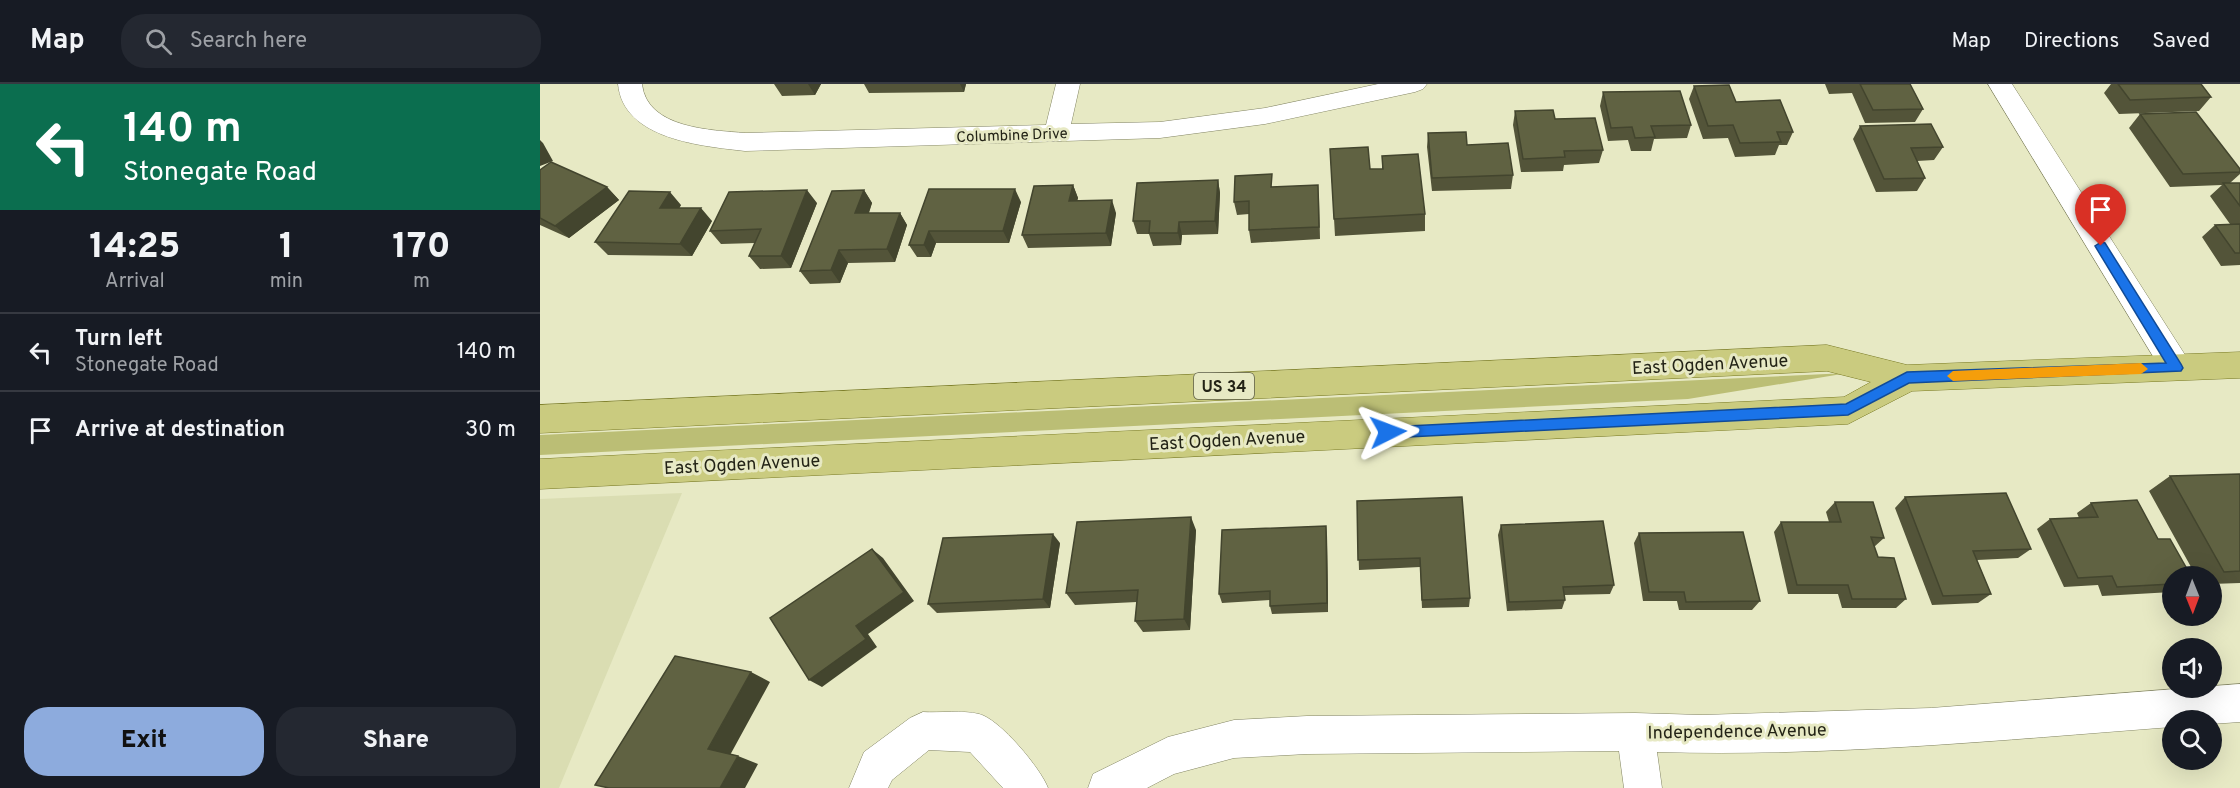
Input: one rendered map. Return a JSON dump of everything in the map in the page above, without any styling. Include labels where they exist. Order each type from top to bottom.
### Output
[{"type":"main road","name":"East Ogden Avenue","points":[[540,419],[1827,358],[1907,378],[2240,365]]},
{"type":"main road","name":"East Ogden Avenue","points":[[540,474],[1848,410],[1907,378]]},
{"type":"street","name":"Columbine Drive","points":[[630,84],[630,90],[642,110],[662,126],[694,135],[745,142],[1160,130],[1265,116],[1415,84]]},
{"type":"street","points":[[1056,134],[1068,84]]},
{"type":"street","points":[[2000,84],[2176,368]]},
{"type":"street","name":"Independence Avenue","points":[[1107,788],[1168,756],[1233,739],[1307,735],[1635,732],[1701,734],[1931,727],[2240,703]]},
{"type":"street","points":[[868,788],[878,766],[923,731],[979,733],[1029,788]]},
{"type":"street","points":[[1635,732],[1643,788]]},
{"type":"shaded area","points":[[682,493],[559,788],[540,788],[540,499]]},
{"type":"green space","points":[[1848,373],[1688,399],[540,455],[540,435]]},
{"type":"building","points":[[1860,84],[1910,84],[1923,109],[1873,110]]},
{"type":"building","points":[[2118,84],[2201,84],[2211,97],[2130,100]]},
{"type":"building","points":[[1729,85],[1736,102],[1780,100],[1793,132],[1777,132],[1781,142],[1740,143],[1733,125],[1708,126],[1694,86]]},
{"type":"building","points":[[1680,91],[1691,125],[1651,126],[1655,137],[1635,138],[1632,127],[1611,128],[1603,92]]},
{"type":"building","points":[[1553,110],[1555,119],[1595,118],[1603,150],[1564,151],[1565,157],[1523,159],[1515,111]]},
{"type":"building","points":[[2196,112],[2240,172],[2183,174],[2140,114]]},
{"type":"building","points":[[1931,124],[1943,147],[1911,148],[1925,178],[1884,179],[1860,126]]},
{"type":"building","points":[[1466,132],[1467,145],[1508,143],[1513,175],[1432,178],[1428,133]]},
{"type":"building","points":[[1368,147],[1370,169],[1383,169],[1382,156],[1418,154],[1425,214],[1334,219],[1330,149]]},
{"type":"building","points":[[551,162],[607,187],[555,226],[540,218],[540,170]]},
{"type":"building","points":[[1272,174],[1271,187],[1318,185],[1319,227],[1249,230],[1249,201],[1234,202],[1235,176]]},
{"type":"building","points":[[1218,180],[1215,221],[1179,222],[1178,233],[1149,233],[1150,221],[1133,221],[1137,183]]},
{"type":"building","points":[[2223,183],[2240,183],[2240,206]]},
{"type":"building","points":[[1073,185],[1069,201],[1112,200],[1106,233],[1022,235],[1034,186]]},
{"type":"building","points":[[929,189],[1015,189],[1003,231],[929,231],[924,245],[909,245]]},
{"type":"building","points":[[807,190],[781,256],[749,256],[761,229],[710,231],[729,192]]},
{"type":"building","points":[[864,190],[855,213],[900,213],[887,249],[839,250],[831,270],[800,271],[832,191]]},
{"type":"building","points":[[629,191],[670,192],[660,208],[701,208],[680,244],[595,242]]},
{"type":"building","points":[[2240,224],[2240,253],[2235,253],[2215,225]]},
{"type":"building","points":[[2240,474],[2240,571],[2224,572],[2170,476]]},
{"type":"building","points":[[2006,493],[2031,549],[1973,551],[1991,594],[1943,596],[1905,497]]},
{"type":"building","points":[[1462,497],[1470,598],[1422,600],[1420,558],[1358,560],[1357,501]]},
{"type":"building","points":[[2137,500],[2158,539],[2170,539],[2185,566],[2162,566],[2162,585],[2117,587],[2112,576],[2078,578],[2050,519],[2098,517],[2091,503]]},
{"type":"building","points":[[1835,502],[1873,502],[1884,538],[1871,537],[1878,557],[1894,558],[1906,599],[1852,599],[1848,585],[1797,585],[1781,522],[1841,522]]},
{"type":"building","points":[[1191,517],[1184,619],[1135,621],[1138,590],[1066,593],[1077,522]]},
{"type":"building","points":[[1603,521],[1614,585],[1563,587],[1565,600],[1509,602],[1501,525]]},
{"type":"building","points":[[1326,526],[1327,603],[1270,606],[1270,591],[1219,594],[1222,530]]},
{"type":"building","points":[[1743,532],[1760,601],[1686,602],[1684,592],[1649,592],[1639,533]]},
{"type":"building","points":[[1053,534],[1043,599],[928,604],[943,538]]},
{"type":"building","points":[[872,549],[904,592],[856,626],[866,639],[809,680],[770,618]]},
{"type":"building","points":[[675,656],[751,672],[708,749],[738,756],[720,788],[609,788],[595,785]]},
{"type":"slow traffic","points":[[1953,376],[2141,369]]},
{"type":"route","points":[[1388,432],[1848,410],[1907,378],[2176,368],[2101,246]]}]
